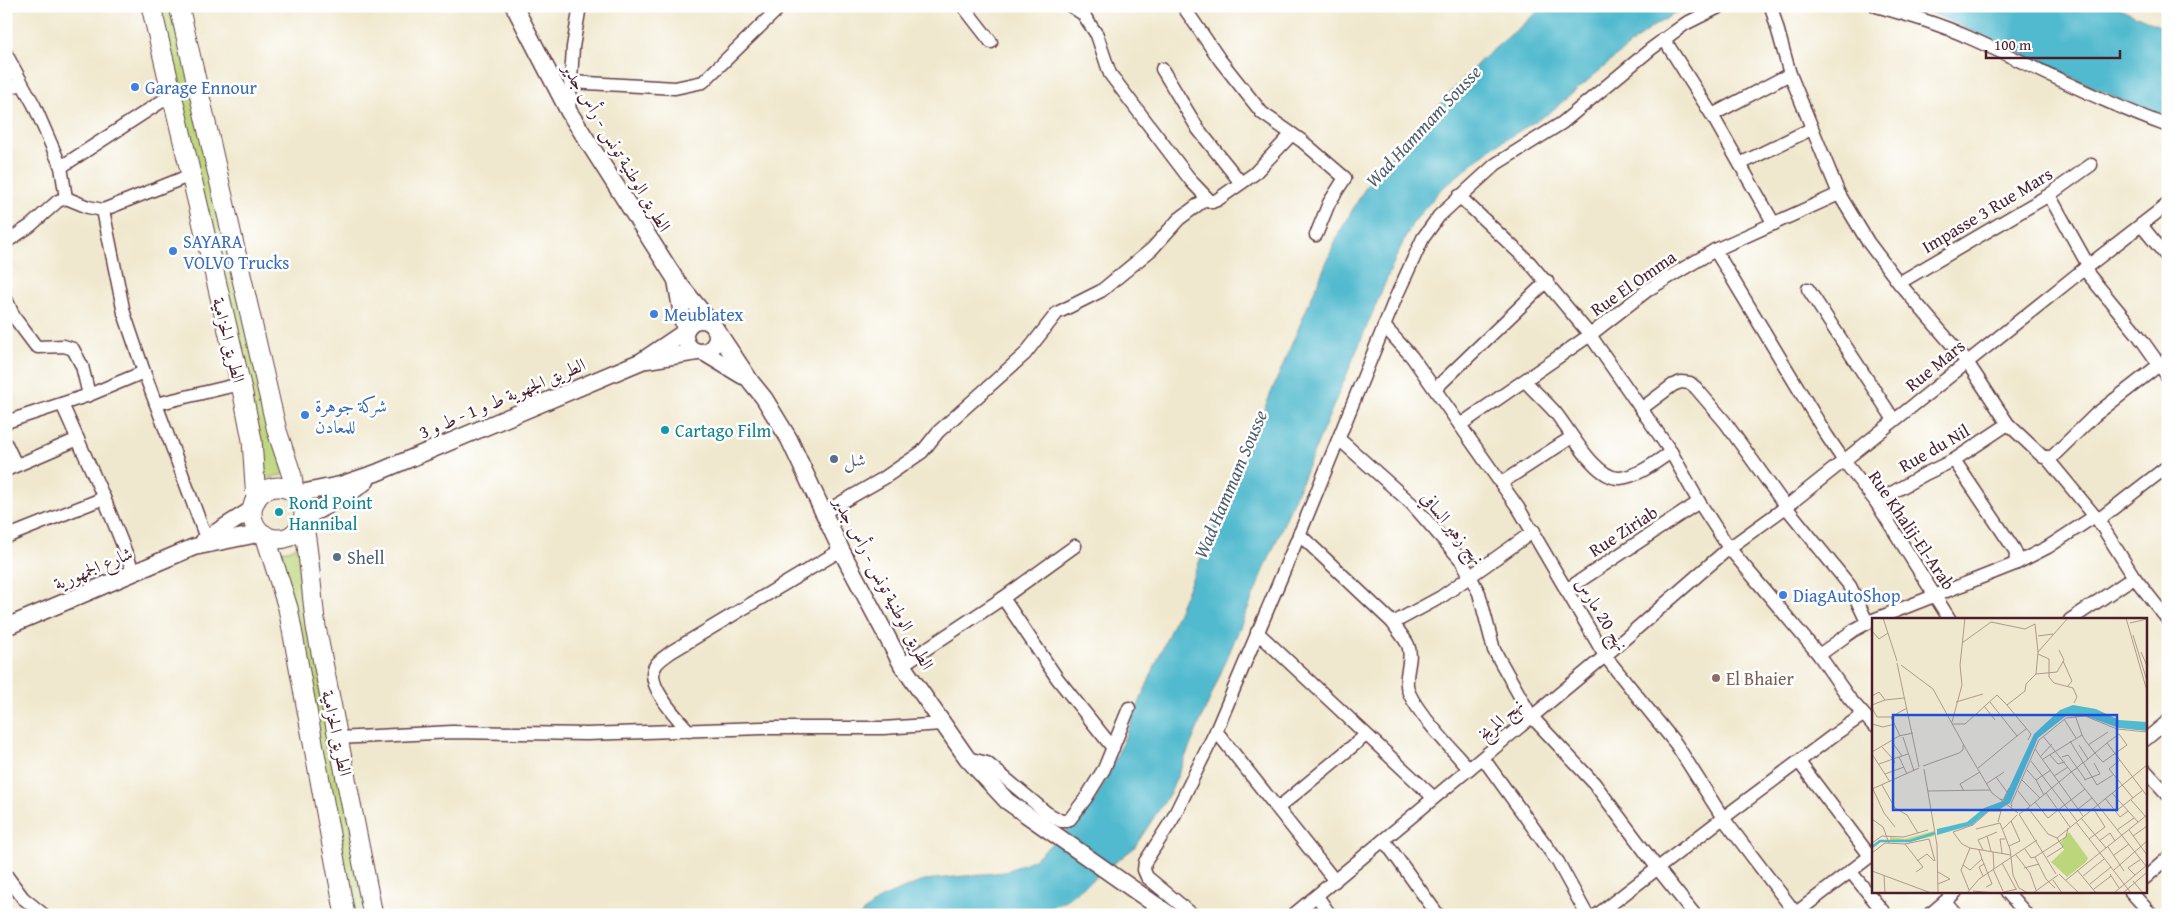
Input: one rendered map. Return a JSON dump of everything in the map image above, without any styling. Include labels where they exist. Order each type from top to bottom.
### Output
[{"type":"highway","name":"الطريق الحزامية","points":[[151,6],[252,440],[254,522],[263,534],[288,608],[345,915]]},
{"type":"highway","name":"الطريق الحزامية","points":[[180,6],[277,431],[292,476],[295,493],[302,502],[308,547],[310,588],[316,627],[373,915]]},
{"type":"highway","points":[[254,505],[265,491],[272,488],[280,487],[295,493]]},
{"type":"highway","points":[[263,534],[274,539],[289,537],[295,533],[304,520]]},
{"type":"main road","name":"الطريق الوطنية تونس - رأس جدير","points":[[514,6],[568,112],[676,280],[713,326],[764,398],[789,439],[841,550],[902,665],[942,724],[967,758],[1008,801],[1170,915]]},
{"type":"main road","name":"الطريق الوطنية تونس - رأس جدير","points":[[676,280],[685,332]]},
{"type":"main road","points":[[698,320],[713,326],[717,334],[714,346],[700,352],[688,346],[685,341],[685,332],[692,322],[698,320]]},
{"type":"main road","name":"الطريق الجهوية ط و 1 - ط و 3","points":[[295,493],[340,485],[376,473],[642,361],[685,332]]},
{"type":"main road","name":"الطريق الجهوية ط و 1 - ط و 3","points":[[642,361],[700,352]]},
{"type":"main road","name":"الطريق الوطنية تونس - رأس جدير","points":[[700,352],[720,361],[751,382]]},
{"type":"main road","name":"الطريق الجهوية ط و 1 - ط و 3","points":[[304,520],[350,493],[376,473]]},
{"type":"main road","name":"شارع الجمهورية","points":[[6,626],[200,542],[254,505]]},
{"type":"main road","name":"شارع الجمهورية","points":[[200,542],[263,534]]},
{"type":"street","points":[[568,112],[573,47],[580,6]]},
{"type":"street","points":[[570,82],[675,88],[703,82],[781,6]]},
{"type":"street","points":[[963,6],[991,42]]},
{"type":"street","points":[[1072,6],[1083,14],[1097,35],[1110,74],[1207,198],[1215,201],[1254,174],[1292,134]]},
{"type":"street","points":[[1183,6],[1220,60],[1262,113],[1292,134],[1345,178],[1329,203],[1316,236]]},
{"type":"street","points":[[1193,915],[1147,877],[1144,870],[1145,862],[1172,820],[1216,731],[1339,439],[1384,326],[1423,238],[1439,216],[1496,164],[1562,123],[1685,24],[1720,6]]},
{"type":"street","points":[[1771,6],[1790,74],[1839,194],[1868,242],[1899,283],[1967,362],[2008,424],[2042,457],[2052,456],[2096,415],[2163,362]]},
{"type":"street","points":[[1876,6],[1911,16],[1969,37],[2103,101],[2168,126]]},
{"type":"street","points":[[1664,39],[1712,116],[1774,224]]},
{"type":"street","points":[[6,54],[34,105],[62,167],[66,198]]},
{"type":"street","points":[[1162,69],[1198,129],[1241,183]]},
{"type":"street","points":[[1712,116],[1790,74]]},
{"type":"street","points":[[6,89],[21,84]]},
{"type":"street","points":[[62,167],[172,94]]},
{"type":"street","points":[[1740,164],[1812,129]]},
{"type":"street","name":"Impasse 3 Rue Mars","points":[[1899,283],[2049,195],[2091,165]]},
{"type":"street","points":[[6,242],[30,226],[58,201],[66,198],[94,209],[103,210],[191,175]]},
{"type":"street","name":"Rue El Omma","points":[[1460,425],[1590,335],[1649,289],[1715,250],[1839,194]]},
{"type":"street","points":[[2049,195],[2086,267],[2139,336],[2163,362],[2168,377]]},
{"type":"street","points":[[1459,196],[1514,246],[1547,281],[1590,335],[1671,452],[1699,502],[1729,548],[1819,655],[1836,681],[1872,724]]},
{"type":"street","points":[[823,513],[884,478],[922,452],[938,432],[1024,354],[1057,313],[1102,291],[1152,248],[1179,220],[1207,198]]},
{"type":"street","name":"Rue Mars","points":[[1729,548],[1786,507],[2165,206]]},
{"type":"street","points":[[103,210],[124,312],[156,404],[200,542]]},
{"type":"street","points":[[2141,225],[2168,258]]},
{"type":"street","name":"Rue Khalij-El-Arab","points":[[1715,250],[1732,277],[1746,305],[1784,362],[1844,461],[1876,502],[1949,618]]},
{"type":"street","points":[[1435,389],[1547,281]]},
{"type":"street","points":[[1808,289],[1894,420]]},
{"type":"street","points":[[6,299],[14,317],[35,345],[38,347],[64,346],[73,349],[82,366],[89,395]]},
{"type":"street","name":"نهج 20 مارس","points":[[1384,326],[1412,357],[1534,532],[1605,656],[1676,744],[1723,818],[1796,914]]},
{"type":"street","points":[[6,422],[89,395],[144,372]]},
{"type":"street","points":[[1525,381],[1555,412],[1572,437],[1598,467],[1607,474],[1619,478],[1645,469],[1671,452]]},
{"type":"street","points":[[1641,409],[1673,384],[1681,382],[1690,383],[1725,422],[1786,507],[1850,586],[1871,621],[1819,655]]},
{"type":"street","points":[[156,404],[240,384]]},
{"type":"street","points":[[62,404],[104,498],[134,572]]},
{"type":"street","name":"Rue du Nil","points":[[1876,502],[1954,460],[2008,424]]},
{"type":"street","points":[[1501,483],[1572,437]]},
{"type":"street","name":"نهج زهير السافي","points":[[1339,439],[1412,504],[1456,553],[1479,592],[1494,650],[1531,716],[1594,783],[1695,915]]},
{"type":"street","points":[[6,444],[11,468],[78,440]]},
{"type":"street","points":[[2046,457],[2097,518],[2134,576],[2168,620]]},
{"type":"street","points":[[1954,460],[2014,549],[2016,554],[2014,564]]},
{"type":"street","points":[[1879,618],[2014,564],[2048,547],[2097,518],[2168,466]]},
{"type":"street","points":[[6,537],[104,498]]},
{"type":"street","name":"Rue Ziriab","points":[[1566,590],[1699,502]]},
{"type":"street","points":[[1393,623],[1441,597],[1534,532]]},
{"type":"street","points":[[1299,534],[1393,623],[1408,645],[1410,653],[1406,682],[1408,692],[1416,705],[1469,769]]},
{"type":"street","points":[[902,665],[1003,598],[1075,546]]},
{"type":"street","name":"نهج المريخ","points":[[1293,915],[1605,656],[1729,548]]},
{"type":"street","points":[[689,731],[657,690],[653,678],[656,664],[671,652],[841,550]]},
{"type":"street","points":[[2073,618],[2134,576]]},
{"type":"street","points":[[1003,598],[1057,678],[1113,748]]},
{"type":"street","points":[[1257,632],[1433,797]]},
{"type":"street","points":[[967,758],[986,762],[1047,813],[1061,821],[1066,821],[1070,819],[1086,798],[1104,769],[1129,708]]},
{"type":"street","points":[[1597,915],[1723,818],[1863,715]]},
{"type":"street","points":[[2146,739],[2168,721]]},
{"type":"street","points":[[338,738],[452,732],[588,734],[762,728],[883,728],[942,724]]},
{"type":"street","points":[[1216,731],[1335,881]]},
{"type":"street","points":[[1278,808],[1366,735]]},
{"type":"street","points":[[1483,758],[1558,862],[1587,915]]},
{"type":"street","points":[[1796,914],[1871,855],[1799,762]]},
{"type":"street","points":[[2146,771],[2168,795]]},
{"type":"street","points":[[1384,840],[1438,915]]},
{"type":"street","points":[[2146,877],[2168,858]]},
{"type":"street","points":[[1850,872],[1886,915]]},
{"type":"street","points":[[6,875],[23,898],[44,915]]},
{"type":"street","points":[[1929,915],[1954,894]]},
{"type":"street","points":[[2009,894],[2027,915]]},
{"type":"street","points":[[2133,894],[2152,915]]},
{"type":"street","points":[[1317,896],[1330,915]]},
{"type":"street","points":[[1945,902],[1956,915]]},
{"type":"green space","points":[[157,6],[175,6],[286,474],[259,480]]},
{"type":"green space","points":[[302,544],[367,915],[350,915],[275,551],[288,550]]},
{"type":"water","name":"Wad Hammam Sousse","points":[[1545,6],[1687,6],[1649,29],[1549,113],[1491,148],[1440,190],[1412,224],[1396,257],[1171,791],[1134,848],[1067,899],[1042,912],[1029,915],[860,915],[881,898],[925,880],[1005,872],[1036,858],[1094,802],[1110,772],[1339,233],[1370,180],[1389,159],[1482,59]]},
{"type":"water","points":[[1908,6],[2115,6],[2168,30],[2168,119],[2154,115],[1932,13]]},
{"type":"place","name":"Garage Ennour","points":[[135,87]]},
{"type":"place","name":"SAYARA VOLVO Trucks","points":[[173,251]]},
{"type":"place","name":"Meublatex","points":[[654,314]]},
{"type":"place","name":"شركة جوهرة للمعادن","points":[[305,415]]},
{"type":"place","name":"Cartago Film","points":[[665,430]]},
{"type":"place","name":"شل","points":[[834,459]]},
{"type":"place","name":"Rond Point Hannibal","points":[[279,512]]},
{"type":"place","name":"Shell","points":[[337,557]]},
{"type":"place","name":"DiagAutoShop","points":[[1783,595]]},
{"type":"place","name":"El Bhaier","points":[[1716,678]]}]
